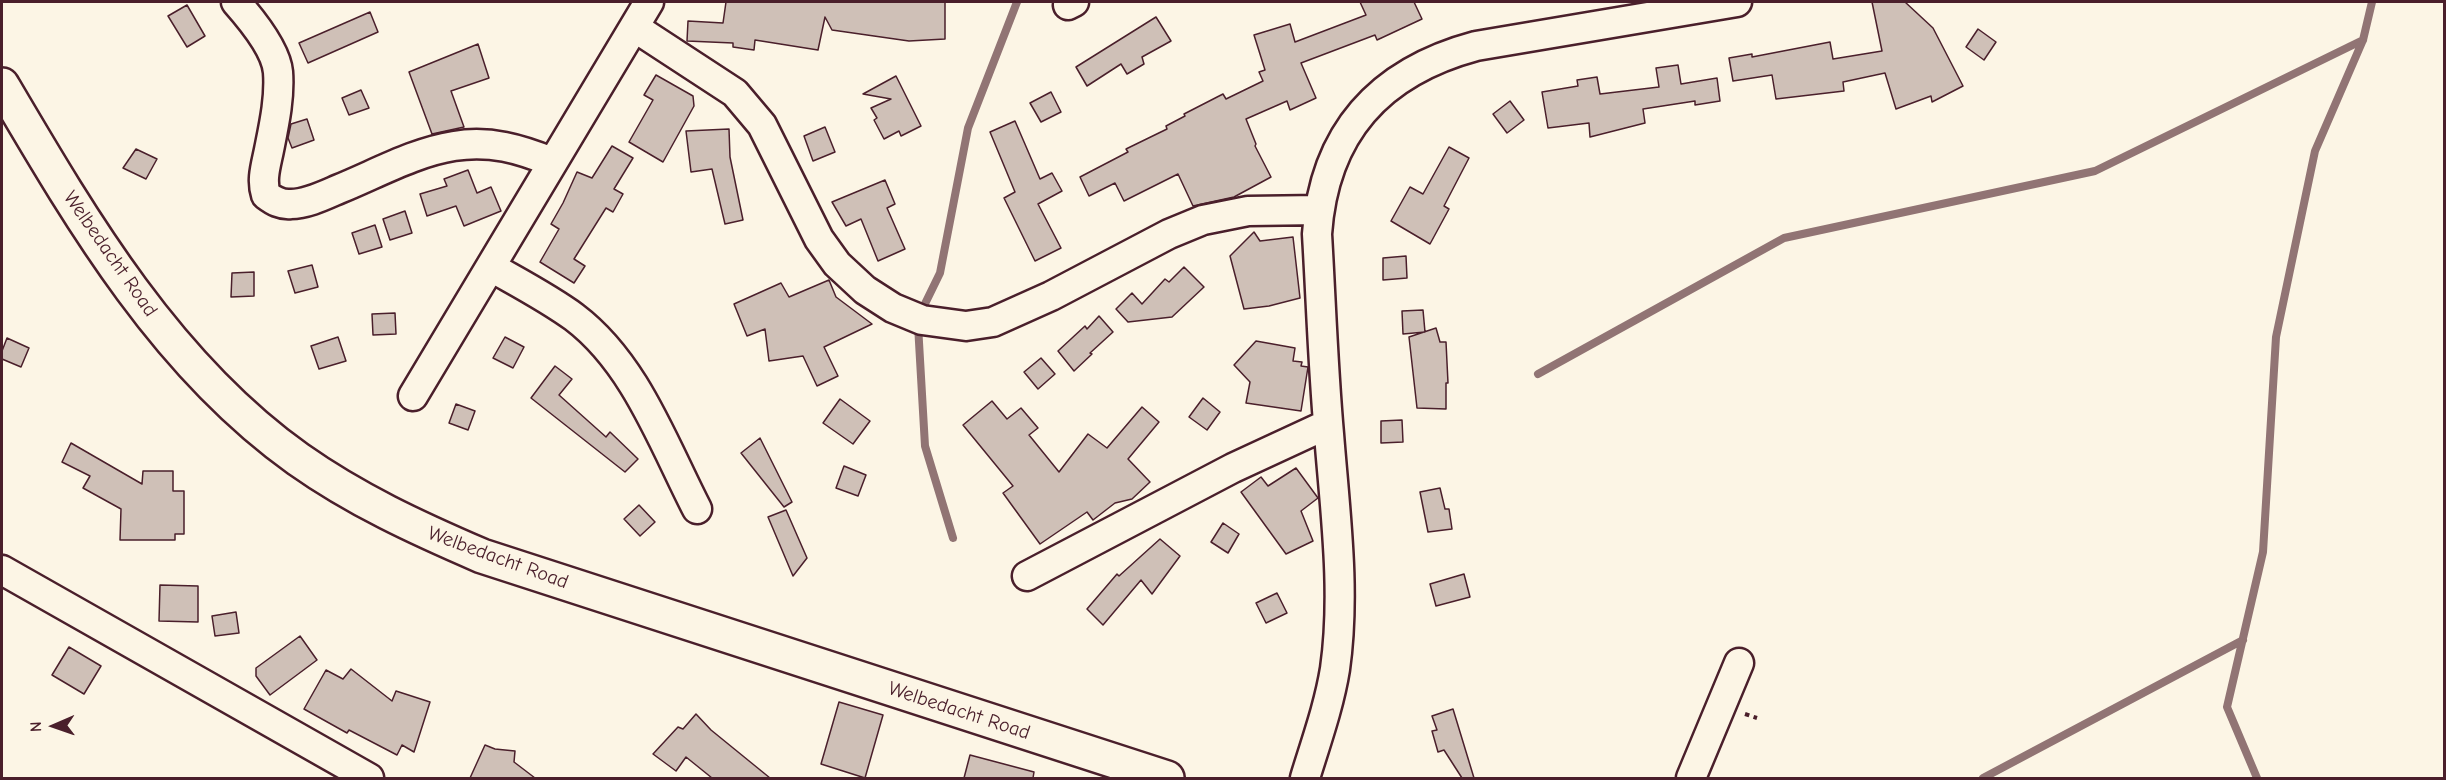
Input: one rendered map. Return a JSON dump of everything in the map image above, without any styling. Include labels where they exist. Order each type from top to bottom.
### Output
[{"type":"street","points":[[236,2],[258,30],[273,55],[278,72],[276,110],[264,177],[266,195],[273,201],[294,204],[324,195],[423,154],[456,145],[496,144],[521,149],[552,162]]},
{"type":"street","points":[[413,396],[649,2]]},
{"type":"street","points":[[1305,778],[1326,711],[1335,669],[1337,641],[1339,592],[1317,234],[1318,210],[1337,148],[1376,96],[1425,64],[1476,46],[1737,2]]},
{"type":"street","points":[[634,27],[735,93],[762,125],[819,238],[837,264],[865,290],[893,308],[922,320],[966,326],[993,322],[1052,296],[1169,234],[1203,220],[1248,211],[1318,210]]},
{"type":"street","name":"Welbedacht Road","points":[[2,85],[54,172],[123,279],[168,336],[213,384],[264,432],[328,479],[405,523],[482,555],[1167,778]]},
{"type":"street","points":[[491,267],[574,317],[618,360],[634,385],[696,509]]},
{"type":"street","points":[[1028,576],[1213,477],[1328,424]]},
{"type":"street","points":[[2,570],[369,778]]},
{"type":"street","points":[[1691,778],[1739,663]]},
{"type":"building","points":[[726,2],[945,2],[945,39],[909,41],[832,30],[825,17],[818,50],[755,40],[754,50],[733,47],[733,43],[687,41],[688,21],[723,23]]},
{"type":"building","points":[[1360,2],[1414,2],[1422,19],[1377,40],[1375,35],[1301,63],[1316,98],[1290,110],[1287,101],[1246,119],[1255,146],[1271,177],[1234,197],[1193,206],[1178,174],[1124,201],[1115,183],[1089,196],[1080,177],[1128,152],[1126,149],[1167,129],[1166,126],[1185,116],[1184,114],[1223,94],[1226,99],[1263,81],[1259,72],[1265,70],[1254,35],[1290,24],[1295,42],[1366,15]]},
{"type":"building","points":[[1872,2],[1905,2],[1933,28],[1963,86],[1932,102],[1931,96],[1896,109],[1885,73],[1843,82],[1844,91],[1776,99],[1772,75],[1733,81],[1729,58],[1752,54],[1752,57],[1830,42],[1833,59],[1882,51]]},
{"type":"building","points":[[187,5],[205,36],[187,47],[168,16]]},
{"type":"building","points":[[370,12],[378,32],[308,63],[299,43]]},
{"type":"building","points":[[1156,17],[1171,41],[1142,57],[1144,64],[1127,74],[1121,64],[1087,86],[1076,67]]},
{"type":"building","points":[[1978,29],[1996,42],[1984,60],[1966,47]]},
{"type":"building","points":[[478,44],[489,78],[451,91],[464,127],[432,134],[409,72]]},
{"type":"building","points":[[1678,65],[1681,84],[1717,78],[1720,101],[1695,105],[1695,101],[1643,109],[1645,123],[1590,137],[1589,123],[1548,128],[1542,92],[1578,86],[1577,80],[1597,77],[1600,94],[1659,87],[1656,68]]},
{"type":"building","points":[[656,75],[693,96],[694,106],[663,162],[629,142],[653,100],[644,95]]},
{"type":"building","points":[[896,76],[921,126],[901,136],[899,131],[884,139],[874,120],[877,118],[871,108],[891,99],[863,94]]},
{"type":"building","points":[[361,90],[369,108],[349,115],[342,98]]},
{"type":"building","points":[[1051,92],[1061,112],[1041,122],[1030,103]]},
{"type":"building","points":[[1510,101],[1524,120],[1507,133],[1493,114]]},
{"type":"building","points":[[307,119],[314,140],[292,148],[288,138],[291,124]]},
{"type":"building","points":[[1015,121],[1040,179],[1052,173],[1062,191],[1038,204],[1061,248],[1035,261],[1004,198],[1015,192],[990,132]]},
{"type":"building","points":[[825,127],[835,152],[813,161],[804,136]]},
{"type":"building","points":[[729,129],[730,157],[743,220],[725,224],[712,169],[691,172],[686,131]]},
{"type":"building","points":[[612,146],[633,158],[614,189],[623,194],[613,212],[606,208],[574,259],[585,266],[574,283],[540,262],[559,229],[551,224],[577,172],[592,178]]},
{"type":"building","points":[[1449,147],[1469,158],[1444,206],[1449,209],[1430,244],[1391,221],[1410,187],[1423,194]]},
{"type":"building","points":[[136,149],[157,159],[146,179],[123,168]]},
{"type":"building","points":[[468,170],[477,193],[491,187],[501,211],[464,226],[456,206],[427,216],[420,194],[447,186],[444,179]]},
{"type":"building","points":[[885,180],[895,204],[887,208],[905,249],[878,261],[861,219],[846,226],[832,202]]},
{"type":"building","points":[[405,211],[412,233],[390,240],[383,219]]},
{"type":"building","points":[[375,225],[382,247],[359,254],[352,233]]},
{"type":"building","points":[[1254,232],[1260,241],[1293,237],[1300,298],[1269,306],[1244,309],[1230,256]]},
{"type":"building","points":[[1406,256],[1407,278],[1383,280],[1383,258]]},
{"type":"building","points":[[312,265],[318,287],[295,293],[288,271]]},
{"type":"building","points":[[1184,267],[1204,287],[1172,317],[1128,322],[1116,309],[1132,293],[1142,304],[1165,279],[1169,282]]},
{"type":"building","points":[[254,272],[254,296],[231,297],[232,273]]},
{"type":"building","points":[[829,280],[836,297],[872,324],[824,347],[838,376],[817,386],[803,356],[769,361],[765,329],[747,336],[734,304],[781,283],[789,297]]},
{"type":"building","points":[[1423,310],[1425,332],[1403,334],[1402,311]]},
{"type":"building","points":[[395,313],[396,334],[373,335],[372,314]]},
{"type":"building","points":[[1099,316],[1113,332],[1074,371],[1058,351],[1085,326],[1087,329]]},
{"type":"building","points":[[1436,328],[1440,342],[1446,342],[1448,383],[1446,383],[1446,409],[1417,408],[1409,337]]},
{"type":"building","points":[[338,337],[346,361],[319,369],[311,346]]},
{"type":"building","points":[[505,337],[524,347],[513,368],[493,358]]},
{"type":"building","points":[[7,338],[29,348],[21,367],[2,359],[2,351]]},
{"type":"building","points":[[1256,341],[1295,348],[1293,361],[1302,362],[1301,366],[1308,367],[1301,411],[1246,403],[1250,382],[1234,365]]},
{"type":"building","points":[[1041,358],[1055,374],[1038,389],[1024,372]]},
{"type":"building","points":[[555,366],[572,379],[559,395],[606,437],[610,432],[638,459],[625,472],[531,398]]},
{"type":"building","points":[[1203,398],[1220,412],[1207,430],[1189,417]]},
{"type":"building","points":[[840,399],[870,421],[853,444],[823,423]]},
{"type":"building","points":[[992,401],[1007,419],[1021,408],[1038,428],[1029,435],[1059,472],[1088,434],[1107,448],[1142,407],[1159,422],[1128,459],[1150,482],[1132,499],[1115,503],[1093,520],[1087,512],[1040,544],[1003,493],[1013,486],[963,425]]},
{"type":"building","points":[[456,404],[475,411],[468,430],[449,423]]},
{"type":"building","points":[[1402,420],[1403,442],[1381,443],[1381,421]]},
{"type":"building","points":[[760,438],[792,502],[784,507],[741,453]]},
{"type":"building","points":[[71,443],[142,484],[143,471],[173,471],[173,491],[184,491],[184,534],[175,534],[175,540],[120,540],[121,509],[83,488],[90,476],[62,462]]},
{"type":"building","points":[[844,466],[866,475],[858,496],[836,488]]},
{"type":"building","points":[[1296,468],[1318,498],[1301,511],[1313,541],[1286,554],[1241,492],[1261,477],[1268,486]]},
{"type":"building","points":[[1440,488],[1445,509],[1449,509],[1452,529],[1428,532],[1420,492]]},
{"type":"building","points":[[639,505],[655,522],[640,536],[624,519]]},
{"type":"building","points":[[786,510],[807,558],[793,576],[768,517]]},
{"type":"building","points":[[1223,523],[1239,534],[1228,553],[1211,542]]},
{"type":"building","points":[[1160,539],[1180,556],[1152,594],[1141,580],[1103,625],[1087,609],[1117,574],[1119,576]]},
{"type":"building","points":[[1464,574],[1470,597],[1436,606],[1430,584]]},
{"type":"building","points":[[160,585],[198,586],[198,622],[159,621]]},
{"type":"building","points":[[1277,593],[1287,613],[1266,623],[1256,603]]},
{"type":"building","points":[[236,612],[239,633],[215,636],[212,616]]},
{"type":"building","points":[[300,636],[317,660],[270,695],[256,676],[256,668]]},
{"type":"building","points":[[69,647],[101,666],[84,694],[52,675]]},
{"type":"building","points":[[351,669],[392,701],[396,691],[430,702],[414,752],[402,745],[397,755],[349,730],[347,733],[304,709],[326,670],[343,679]]},
{"type":"building","points":[[839,702],[883,715],[865,778],[821,764]]},
{"type":"building","points":[[1453,709],[1474,778],[1462,778],[1444,750],[1438,752],[1432,731],[1437,730],[1432,716]]},
{"type":"building","points":[[696,714],[711,730],[770,778],[712,778],[686,757],[676,771],[653,754],[678,727],[683,729]]},
{"type":"building","points":[[485,745],[495,749],[515,751],[514,762],[535,778],[470,778]]},
{"type":"building","points":[[970,755],[1034,772],[1033,778],[964,778]]},
{"type":"waterway","points":[[920,314],[940,273],[968,128],[1017,2]]},
{"type":"waterway","points":[[2257,778],[2227,707],[2263,552],[2276,337],[2315,151],[2363,40],[2372,2]]},
{"type":"waterway","points":[[1538,374],[1784,238],[2095,171],[2363,40]]},
{"type":"waterway","points":[[918,325],[925,446],[953,538]]},
{"type":"waterway","points":[[1983,778],[2243,640]]}]
